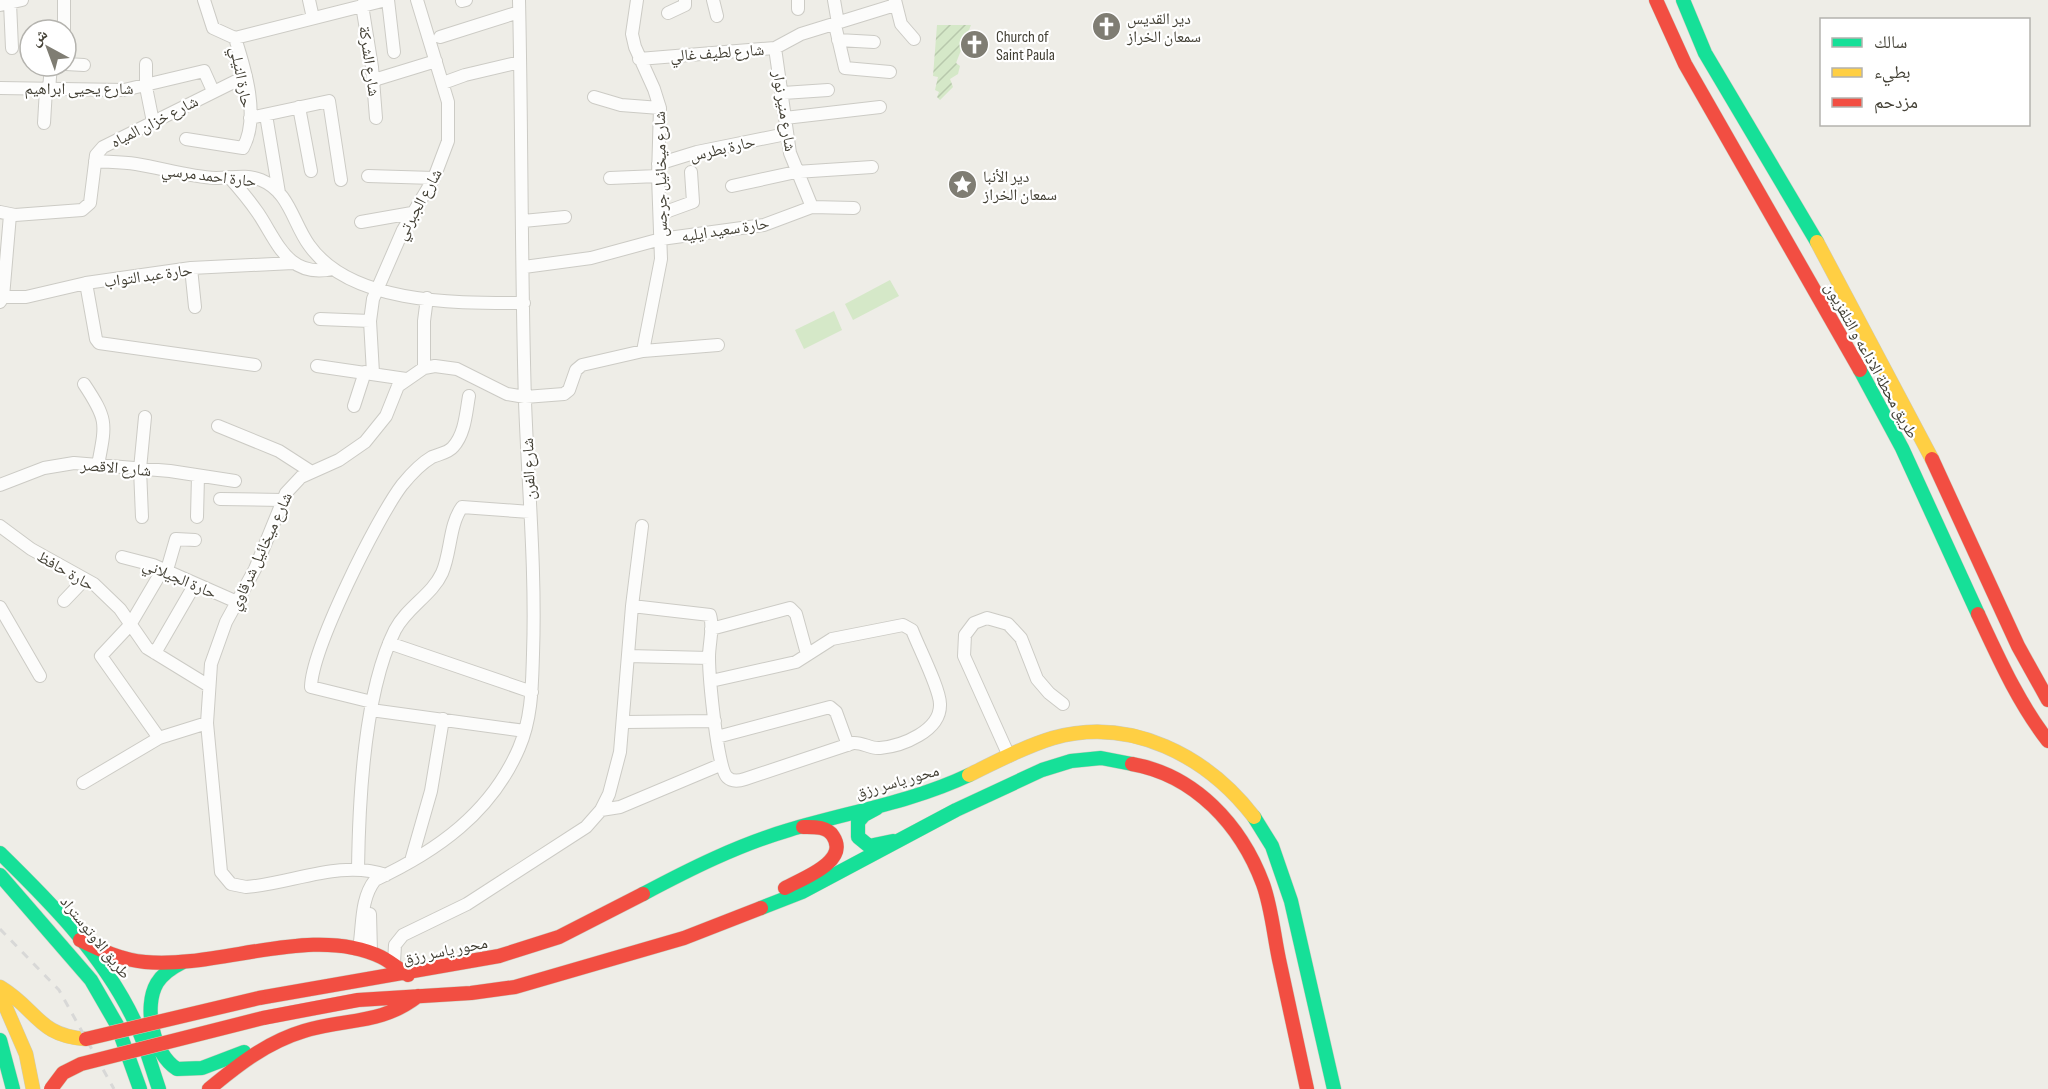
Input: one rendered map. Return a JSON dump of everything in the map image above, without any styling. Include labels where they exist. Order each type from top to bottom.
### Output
[{"type":"main road","name":"طريق محطة الاذاعه و التلفزيون","points":[[1656,0],[1685,64],[1739,155],[1902,448],[2018,697],[2048,741]]},
{"type":"main road","name":"طريق محطة الاذاعه و التلفزيون","points":[[1683,0],[1705,53],[1806,222],[1923,439],[2018,646],[2048,700]]},
{"type":"main road","points":[[1739,155],[1741,147],[1746,142],[1754,141],[1761,145]]},
{"type":"main road","points":[[1902,448],[1923,439]]},
{"type":"main road","points":[[2018,697],[2040,686]]},
{"type":"main road","name":"محور ياسر رزق","points":[[0,987],[12,994],[39,1023],[56,1035],[86,1040],[258,998],[345,980],[408,975],[466,965],[535,947],[714,858],[794,827],[944,786],[1036,743],[1075,733],[1132,736],[1161,744],[1189,757],[1214,774],[1237,797],[1270,841],[1285,874],[1334,1089]]},
{"type":"main road","points":[[51,1089],[55,1080],[70,1068],[263,1018],[358,1000],[515,987],[684,939],[760,910],[855,867],[956,810],[1042,770],[1071,761],[1101,758],[1131,762],[1188,785],[1212,803],[1233,826],[1257,869],[1267,902],[1307,1089]]},
{"type":"main road","points":[[891,802],[860,818],[857,831],[864,843],[877,846],[920,831]]},
{"type":"main road","points":[[760,910],[795,882],[826,866],[834,858],[836,841],[829,831],[819,827],[794,827]]},
{"type":"main road","name":"طريق الاوتوستراد","points":[[0,853],[104,969],[130,1011],[159,1089]]},
{"type":"main road","name":"طريق الاوتوستراد","points":[[0,875],[73,957],[100,993],[117,1025],[140,1089]]},
{"type":"main road","points":[[80,940],[130,960],[183,962],[335,947],[365,951],[394,963],[408,975]]},
{"type":"main road","points":[[183,962],[162,976],[152,999],[159,1047],[165,1061],[171,1066],[186,1070],[210,1065],[306,1030],[387,1017],[418,996]]},
{"type":"main road","points":[[0,994],[26,1053],[33,1089]]},
{"type":"main road","points":[[0,1040],[13,1089]]},
{"type":"main road","points":[[209,1089],[272,1044]]},
{"type":"main road","points":[[62,1089],[70,1068]]},
{"type":"street","points":[[63,18],[64,0]]},
{"type":"street","name":"حارة النيلي","points":[[186,139],[243,148],[250,118],[246,76],[235,38],[213,28],[204,0]]},
{"type":"street","points":[[309,0],[314,18]]},
{"type":"street","points":[[235,38],[366,3],[387,0],[394,52]]},
{"type":"street","name":"شارع الجبرتي","points":[[369,373],[370,321],[376,289],[412,213],[434,178],[445,151],[450,122],[443,83],[417,0]]},
{"type":"street","name":"شارع ميخائيل جرجس","points":[[637,0],[632,34],[639,58],[654,89],[660,108],[658,170],[662,259],[643,351]]},
{"type":"street","points":[[668,13],[683,6],[685,0]]},
{"type":"street","points":[[713,0],[717,16]]},
{"type":"street","points":[[834,0],[838,40],[845,68],[890,72]]},
{"type":"street","points":[[895,2],[901,24],[914,39]]},
{"type":"street","name":"شارع لطيف غالي","points":[[639,58],[775,48],[801,34],[836,24],[895,2]]},
{"type":"street","points":[[11,3],[12,48]]},
{"type":"street","name":"شارع الشركة","points":[[366,3],[376,118]]},
{"type":"street","points":[[440,37],[519,6]]},
{"type":"street","name":"شارع الفرن","points":[[386,875],[447,840],[478,812],[512,764],[525,731],[532,692],[534,615],[525,397],[519,6]]},
{"type":"street","points":[[838,40],[874,42]]},
{"type":"street","name":"شارع منير نوار","points":[[775,48],[783,93],[786,134],[796,172],[812,207]]},
{"type":"street","points":[[374,80],[436,61]]},
{"type":"street","points":[[443,83],[465,75],[520,62]]},
{"type":"street","points":[[146,64],[146,87],[153,122]]},
{"type":"street","points":[[78,65],[84,65]]},
{"type":"street","name":"شارع يحيى ابراهيم","points":[[0,88],[124,90],[146,87],[204,71],[213,91]]},
{"type":"street","name":"شارع خزان المياه","points":[[5,213],[76,211],[87,207],[91,197],[95,161],[103,147],[246,76]]},
{"type":"street","points":[[44,123],[49,78]]},
{"type":"street","points":[[783,93],[828,90]]},
{"type":"street","points":[[594,97],[621,105],[660,108]]},
{"type":"street","points":[[250,118],[330,102],[341,180]]},
{"type":"street","points":[[299,107],[311,171]]},
{"type":"street","points":[[785,118],[880,107]]},
{"type":"street","points":[[266,115],[279,192]]},
{"type":"street","name":"حارة بطرس","points":[[610,178],[658,170],[697,152],[786,134]]},
{"type":"street","name":"حارة احمد مرسي","points":[[95,161],[136,164],[217,178],[261,180],[279,192],[309,245],[332,269],[350,280],[376,289],[427,298],[524,303]]},
{"type":"street","points":[[732,186],[796,172],[872,167]]},
{"type":"street","points":[[660,214],[693,202],[691,172]]},
{"type":"street","points":[[368,176],[434,178]]},
{"type":"street","points":[[229,177],[254,207],[282,252],[293,263]]},
{"type":"street","name":"حارة سعيد ايليه","points":[[524,267],[591,258],[661,239],[764,225],[812,207],[854,208]]},
{"type":"street","points":[[2,300],[5,213]]},
{"type":"street","points":[[361,222],[412,213]]},
{"type":"street","points":[[523,221],[565,217]]},
{"type":"street","name":"حارة عبد التواب","points":[[2,300],[37,295],[86,283],[191,268],[293,263],[312,271],[332,269]]},
{"type":"street","points":[[191,268],[195,307]]},
{"type":"street","points":[[86,283],[97,342],[255,365]]},
{"type":"street","points":[[427,298],[424,321],[424,368],[435,366],[457,369],[507,394],[525,397],[564,394],[569,390],[579,367],[643,351],[718,345]]},
{"type":"street","points":[[320,319],[370,321]]},
{"type":"street","points":[[317,366],[406,379]]},
{"type":"street","name":"شارع ميخائيل شرقاوي","points":[[386,875],[358,869],[246,887],[238,887],[225,879],[220,864],[207,723],[208,686],[217,642],[262,552],[282,500],[292,484],[310,471],[348,455],[373,435],[386,416],[398,386],[424,368]]},
{"type":"street","points":[[354,406],[369,373]]},
{"type":"street","points":[[84,384],[102,412],[105,422],[98,465]]},
{"type":"street","points":[[469,396],[465,422],[452,448],[433,457],[409,476],[384,514],[339,605],[316,661],[311,687],[371,706],[525,731]]},
{"type":"street","points":[[142,517],[140,469],[145,417]]},
{"type":"street","points":[[218,426],[279,452],[310,471]]},
{"type":"street","name":"شارع الاقصر","points":[[0,485],[58,465],[98,465],[235,481]]},
{"type":"street","points":[[198,476],[198,517]]},
{"type":"street","points":[[220,499],[282,500]]},
{"type":"street","points":[[358,869],[360,818],[371,706],[382,658],[389,643],[405,614],[441,574],[462,507],[530,512]]},
{"type":"street","name":"حارة حافظ","points":[[0,526],[31,549],[86,579],[108,596],[140,641],[208,686]]},
{"type":"street","points":[[394,963],[394,945],[403,935],[467,904],[513,873],[566,843],[586,827],[601,810],[617,774],[625,722],[632,606],[642,526]]},
{"type":"street","points":[[159,738],[101,656],[130,625],[165,570],[176,539],[195,540]]},
{"type":"street","name":"حارة الجيلاني","points":[[122,557],[165,570],[237,602]]},
{"type":"street","points":[[64,600],[86,579]]},
{"type":"street","points":[[155,653],[195,584]]},
{"type":"street","points":[[632,606],[707,613],[712,618],[709,658],[711,681],[715,721],[720,765],[727,777],[739,781],[849,745],[862,743],[878,748],[898,744],[924,732],[938,716],[941,703],[912,630],[900,625],[832,639],[790,664],[711,681]]},
{"type":"street","points":[[0,607],[40,676]]},
{"type":"street","points":[[711,629],[790,608],[796,614],[807,654]]},
{"type":"street","points":[[1009,756],[964,656],[963,642],[974,623],[987,618],[1008,624],[1021,638],[1037,679],[1063,704]]},
{"type":"street","points":[[389,643],[532,692]]},
{"type":"street","points":[[628,656],[709,658]]},
{"type":"street","points":[[717,736],[830,707],[836,712],[849,745]]},
{"type":"street","points":[[411,861],[431,791],[443,719]]},
{"type":"street","points":[[625,722],[715,721]]},
{"type":"street","points":[[82,783],[159,738],[207,723]]},
{"type":"street","points":[[601,810],[620,807],[720,765]]},
{"type":"street","points":[[365,951],[371,904],[376,888],[386,875]]},
{"type":"green space","points":[[937,25],[971,25],[956,63],[960,66],[958,74],[950,79],[953,87],[940,100],[937,97],[939,92],[935,90],[938,77],[933,76]]},
{"type":"green space","points":[[890,280],[899,296],[853,320],[845,304]]},
{"type":"green space","points":[[834,311],[842,330],[804,349],[795,330]]},
{"type":"railway","points":[[0,929],[59,990],[114,1089]]},
{"type":"traffic: fast","points":[[1683,0],[1705,53],[1817,242]]},
{"type":"traffic: fast","points":[[1860,370],[1902,448],[1978,614]]},
{"type":"traffic: fast","points":[[761,908],[802,892],[956,810],[1042,770],[1071,761],[1101,758],[1132,764]]},
{"type":"traffic: fast","points":[[643,894],[751,843],[789,830],[903,800],[969,775]]},
{"type":"traffic: fast","points":[[877,808],[864,815],[858,822],[858,837],[869,846],[893,841]]},
{"type":"traffic: fast","points":[[1254,817],[1272,846],[1291,901],[1334,1089]]},
{"type":"traffic: fast","points":[[0,853],[57,911],[107,974],[138,1028],[159,1089]]},
{"type":"traffic: fast","points":[[0,875],[91,980],[117,1025],[140,1089]]},
{"type":"traffic: fast","points":[[183,962],[162,976],[153,993],[151,1017],[156,1042],[162,1053],[177,1069],[202,1068],[244,1052]]},
{"type":"traffic: fast","points":[[0,1040],[13,1089]]},
{"type":"traffic: slow","points":[[1817,242],[1932,459]]},
{"type":"traffic: slow","points":[[969,775],[1020,750],[1053,738],[1082,733],[1111,732],[1138,737],[1165,746],[1190,759],[1235,795],[1254,817]]},
{"type":"traffic: slow","points":[[0,987],[47,1027],[70,1037],[86,1039]]},
{"type":"traffic: slow","points":[[0,994],[26,1054],[33,1089]]},
{"type":"traffic: jam","points":[[1656,0],[1685,64],[1860,370]]},
{"type":"traffic: jam","points":[[1932,459],[2018,646],[2048,700]]},
{"type":"traffic: jam","points":[[1978,614],[2018,696],[2048,741]]},
{"type":"traffic: jam","points":[[1132,764],[1155,770],[1195,791],[1228,823],[1254,862],[1269,903],[1307,1089]]},
{"type":"traffic: jam","points":[[785,888],[830,862],[835,854],[836,845],[833,836],[827,830],[803,827]]},
{"type":"traffic: jam","points":[[259,998],[499,956],[559,937],[643,894]]},
{"type":"traffic: jam","points":[[263,1018],[358,1000],[471,993],[515,987],[684,938],[761,908]]},
{"type":"traffic: jam","points":[[80,940],[120,957],[145,962],[203,960],[296,946],[325,945],[354,948],[381,957],[408,975]]},
{"type":"traffic: jam","points":[[209,1089],[242,1063],[278,1041],[319,1027],[363,1020],[390,1012],[418,996]]},
{"type":"traffic: jam","points":[[86,1039],[259,998]]},
{"type":"traffic: jam","points":[[51,1089],[63,1073],[81,1064],[263,1018]]},
{"type":"place","name":"دير القديس سمعان الخراز","points":[[1106,27]]},
{"type":"place","name":"Church of Saint Paula","points":[[975,45]]},
{"type":"place","name":"دير الأنبا سمعان الخراز","points":[[962,185]]}]
